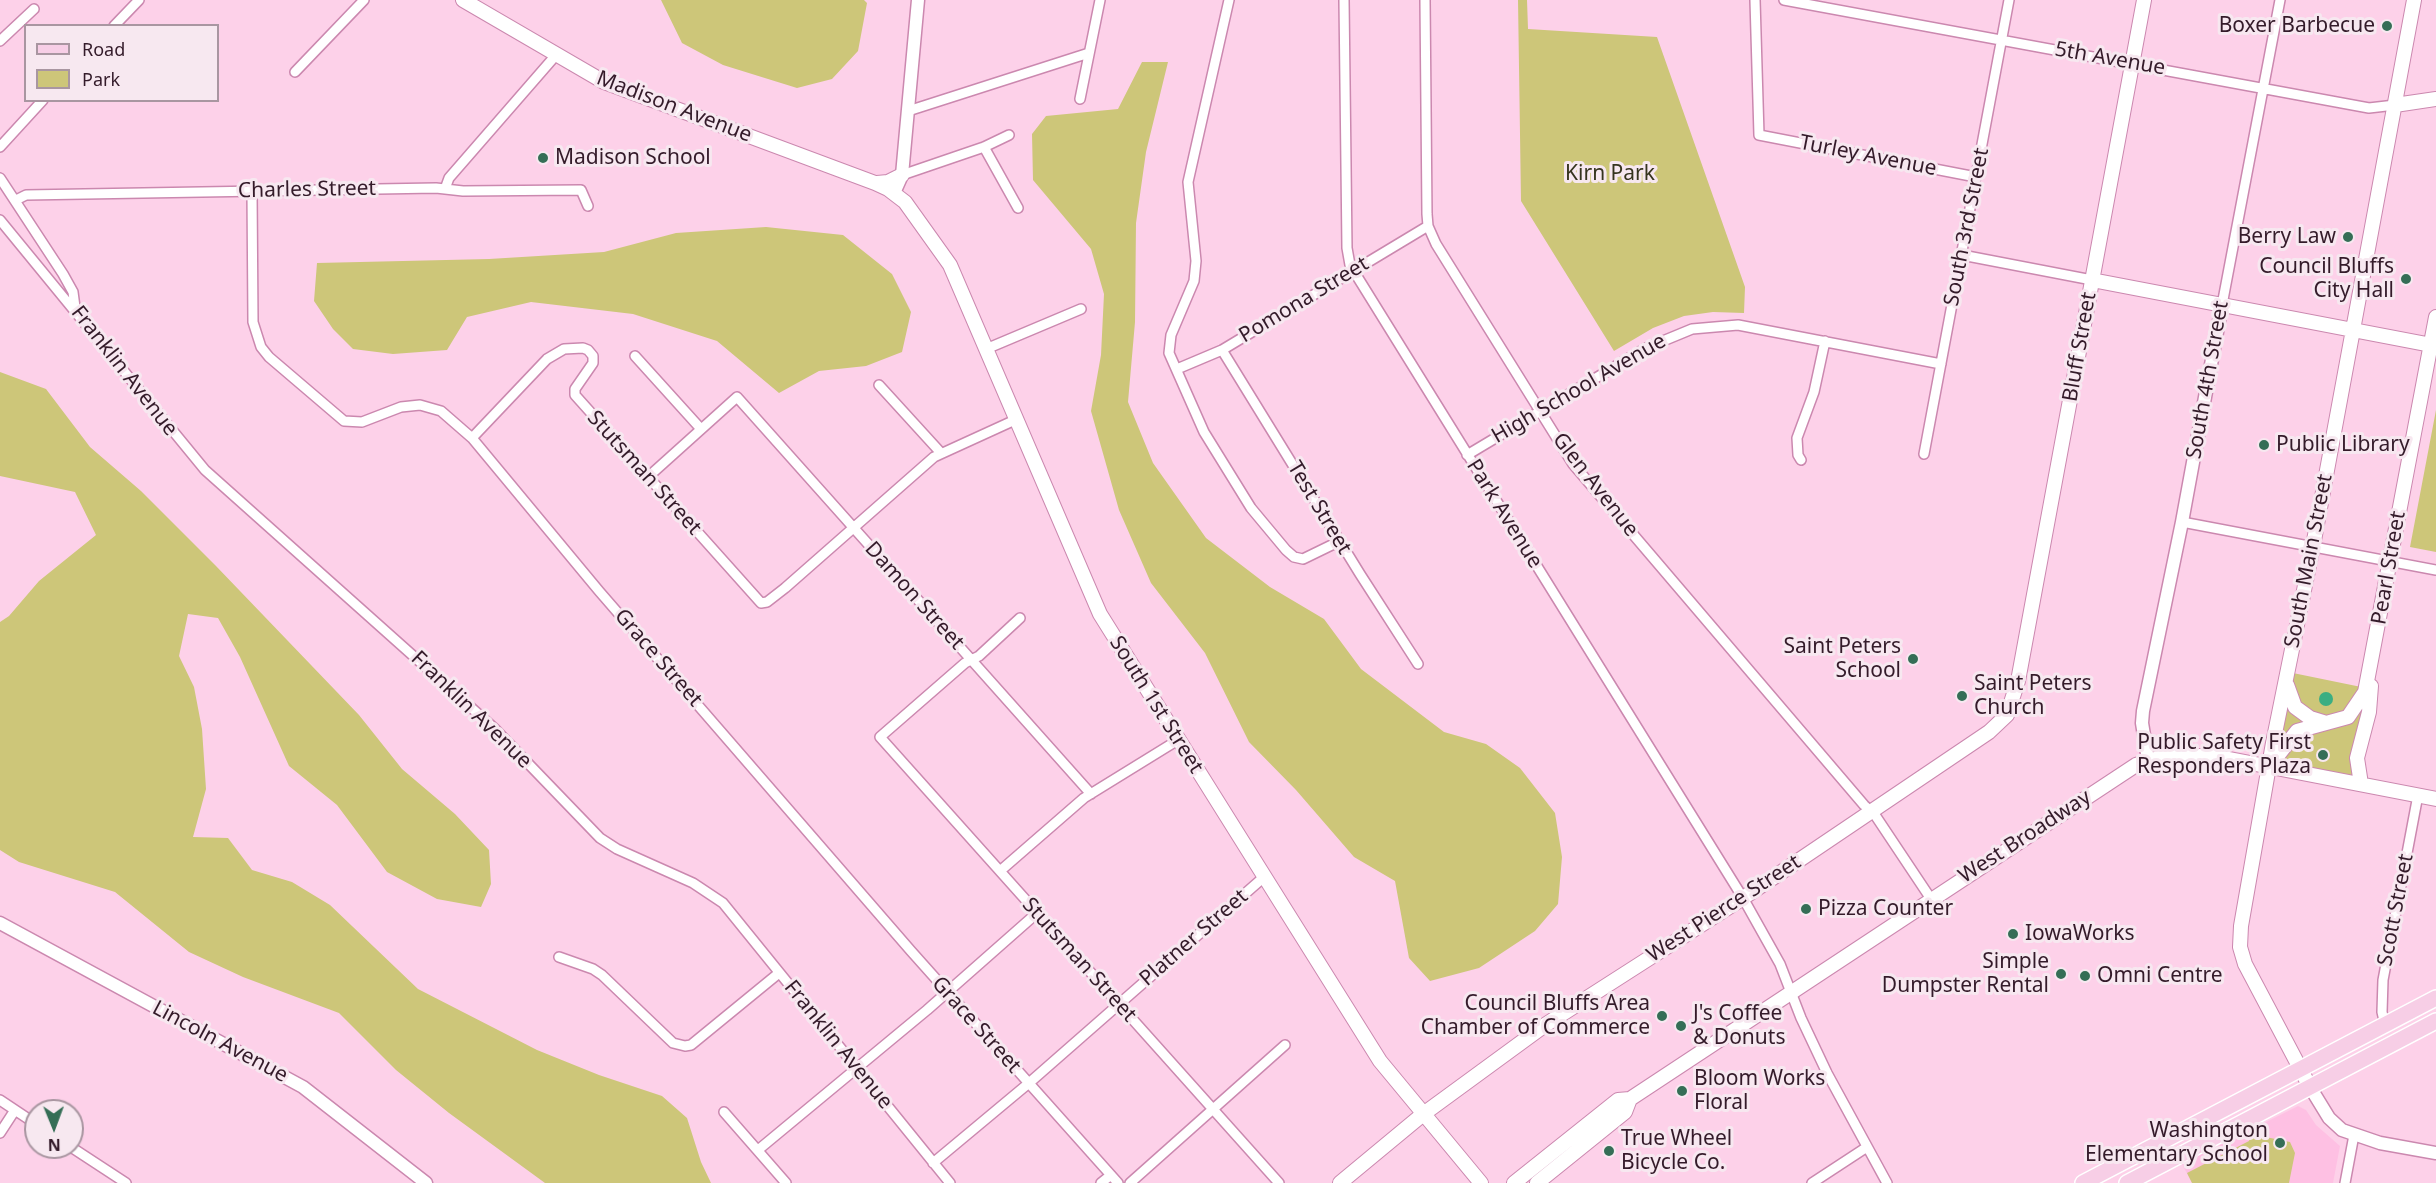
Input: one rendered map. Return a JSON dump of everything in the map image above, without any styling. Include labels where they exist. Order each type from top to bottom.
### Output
[{"type":"main road","name":"Madison Avenue","points":[[463,0],[556,55],[613,85],[877,183],[894,193]]},
{"type":"main road","name":"Bluff Street","points":[[2015,694],[2144,0]]},
{"type":"main road","name":"South Main Street","points":[[2310,1087],[2245,964],[2240,947],[2243,914],[2414,0]]},
{"type":"main road","name":"5th Avenue","points":[[2395,105],[2436,99]]},
{"type":"main road","points":[[877,183],[888,182],[902,175]]},
{"type":"main road","name":"South 1st Street","points":[[894,193],[905,202],[950,265],[1096,606],[1373,1049],[1422,1115],[1481,1183]]},
{"type":"main road","points":[[2092,280],[2433,345]]},
{"type":"main road","name":"Pearl Street","points":[[2269,767],[2297,731],[2340,721],[2355,710],[2366,692],[2433,345],[2436,317]]},
{"type":"main road","points":[[2361,784],[2357,758],[2369,712],[2371,670]]},
{"type":"main road","points":[[2286,678],[2288,692],[2295,707],[2310,718],[2331,723]]},
{"type":"main road","name":"West Pierce Street","points":[[1340,1183],[1422,1115],[1545,1025],[1743,898],[1994,728],[2007,715],[2015,694]]},
{"type":"main road","name":"West Broadway","points":[[1514,1183],[1618,1100],[1630,1099],[2121,773],[2148,760],[2165,756],[2195,754],[2436,799]]},
{"type":"main road","points":[[2093,1181],[2436,998]]},
{"type":"main road","points":[[2127,1183],[2436,1021]]},
{"type":"main road","name":"West Broadway","points":[[1537,1183],[1625,1112],[1630,1099]]},
{"type":"street","points":[[116,24],[139,0]]},
{"type":"street","points":[[295,72],[364,0]]},
{"type":"street","points":[[894,193],[902,175],[918,0]]},
{"type":"street","points":[[1080,99],[1100,0]]},
{"type":"street","points":[[1229,0],[1188,182],[1188,208],[1196,261],[1190,292],[1168,344],[1204,432],[1251,508],[1286,550],[1294,557],[1303,559],[1340,541]]},
{"type":"street","name":"Park Avenue","points":[[1344,0],[1347,248],[1353,271],[1743,898],[1780,964],[1790,992],[1827,1073],[1887,1183]]},
{"type":"street","name":"Glen Avenue","points":[[1425,0],[1428,226],[1436,244],[1583,477],[1870,811],[1931,899]]},
{"type":"street","name":"Turley Avenue","points":[[1755,0],[1759,135],[1976,177]]},
{"type":"street","name":"5th Avenue","points":[[1784,0],[2370,108],[2395,105]]},
{"type":"street","name":"South 3rd Street","points":[[1924,454],[2009,0]]},
{"type":"street","name":"South 4th Street","points":[[2148,760],[2142,723],[2143,711],[2182,522],[2280,0]]},
{"type":"street","points":[[0,41],[34,9]]},
{"type":"street","points":[[908,111],[1089,53]]},
{"type":"street","points":[[445,189],[449,178],[556,55]]},
{"type":"street","points":[[0,147],[41,102]]},
{"type":"street","points":[[902,175],[984,147],[1009,135]]},
{"type":"street","points":[[984,147],[1018,208]]},
{"type":"street","points":[[0,178],[63,274],[73,292],[75,310]]},
{"type":"street","name":"Charles Street","points":[[16,200],[26,195],[252,191],[582,190],[588,206]]},
{"type":"street","name":"Grace Street","points":[[252,191],[253,322],[261,347],[269,357],[344,421],[362,422],[401,407],[420,405],[441,411],[472,438],[599,591],[947,992],[1114,1179]]},
{"type":"street","name":"Franklin Avenue","points":[[0,220],[205,470],[494,728],[589,829],[617,849],[711,892],[723,903],[950,1183]]},
{"type":"street","name":"Pomona Street","points":[[1177,369],[1222,350],[1428,226]]},
{"type":"street","points":[[1962,255],[2092,280]]},
{"type":"street","points":[[986,349],[1081,309]]},
{"type":"street","name":"High School Avenue","points":[[1467,455],[1646,348],[1692,329],[1738,325],[1941,364]]},
{"type":"street","points":[[1801,460],[1797,438],[1815,392],[1825,341]]},
{"type":"street","name":"Stutsman Street","points":[[472,438],[547,359],[564,350],[583,348],[593,357],[590,370],[575,389],[575,395],[761,603],[767,602],[853,527]]},
{"type":"street","name":"Test Street","points":[[1222,350],[1418,664]]},
{"type":"street","points":[[635,356],[701,429],[648,477]]},
{"type":"street","points":[[879,385],[941,453]]},
{"type":"street","name":"Damon Street","points":[[701,429],[737,398],[1091,794]]},
{"type":"street","points":[[853,527],[941,453],[1016,420]]},
{"type":"street","points":[[2182,522],[2436,570]]},
{"type":"street","points":[[972,660],[1020,618]]},
{"type":"street","name":"Stutsman Street","points":[[972,660],[880,737],[1279,1183]]},
{"type":"street","points":[[1000,871],[1091,794],[1178,740]]},
{"type":"street","name":"Scott Street","points":[[2385,1025],[2382,1012],[2383,980],[2418,795]]},
{"type":"street","name":"Platner Street","points":[[933,1163],[1029,1083],[1264,877]]},
{"type":"street","points":[[758,1150],[947,992],[1037,913]]},
{"type":"street","name":"Lincoln Avenue","points":[[0,923],[303,1088],[426,1183]]},
{"type":"street","points":[[559,957],[593,969],[602,975],[673,1043],[690,1045],[779,972]]},
{"type":"street","points":[[1130,1183],[1285,1045]]},
{"type":"street","points":[[2310,1087],[2332,1123],[2354,1135],[2436,1154]]},
{"type":"street","points":[[0,1100],[24,1116]]},
{"type":"street","points":[[0,1133],[15,1110]]},
{"type":"street","points":[[724,1112],[786,1183]]},
{"type":"street","points":[[2345,1183],[2354,1135]]},
{"type":"street","points":[[1812,1183],[1867,1147]]},
{"type":"street","points":[[84,1156],[126,1183]]},
{"type":"street","points":[[1101,1183],[1114,1179]]},
{"type":"shaded area","points":[[2323,692],[2329,692],[2333,699],[2329,706],[2323,706],[2319,702],[2319,696]]},
{"type":"shaded area","name":"Washington Elementary School","points":[[2298,1106],[2306,1110],[2316,1125],[2340,1146],[2333,1183],[2192,1183],[2182,1164]]},
{"type":"green space","points":[[661,0],[864,0],[867,3],[858,51],[832,79],[797,88],[723,65],[682,43]]},
{"type":"green space","name":"Kirn Park","points":[[1518,0],[1527,0],[1528,29],[1657,37],[1745,287],[1744,313],[1713,312],[1684,316],[1653,328],[1614,351],[1521,201]]},
{"type":"green space","points":[[1142,62],[1168,62],[1146,152],[1136,223],[1135,322],[1128,402],[1153,463],[1206,538],[1270,587],[1324,619],[1361,669],[1444,732],[1486,744],[1520,768],[1555,813],[1562,857],[1558,904],[1535,931],[1479,968],[1430,981],[1409,958],[1395,881],[1354,857],[1296,790],[1249,742],[1205,653],[1151,583],[1119,510],[1091,411],[1101,355],[1104,294],[1091,249],[1033,180],[1032,134],[1046,116],[1118,109]]},
{"type":"green space","points":[[766,227],[843,235],[892,274],[911,312],[902,352],[866,366],[819,371],[779,393],[717,341],[633,314],[531,302],[467,317],[447,350],[393,354],[353,349],[333,329],[314,301],[317,263],[489,259],[604,252],[676,233]]},
{"type":"green space","points":[[0,372],[46,389],[90,447],[141,491],[216,566],[359,715],[402,769],[455,814],[489,850],[491,884],[481,907],[437,899],[387,872],[337,805],[289,766],[240,657],[218,618],[188,614],[179,656],[194,687],[202,729],[206,789],[193,837],[228,838],[252,870],[292,882],[330,905],[418,989],[537,1050],[599,1075],[662,1096],[687,1118],[701,1162],[711,1183],[545,1183],[449,1113],[396,1070],[339,1013],[243,977],[189,952],[115,892],[19,862],[0,850],[0,622],[9,616],[39,581],[96,535],[75,492],[0,476]]},
{"type":"green space","points":[[2436,410],[2436,552],[2410,547]]},
{"type":"green space","points":[[2288,672],[2371,689],[2361,784],[2269,767]]},
{"type":"green space","points":[[2251,1134],[2290,1142],[2295,1153],[2289,1183],[2192,1183],[2187,1173],[2249,1141]]},
{"type":"place","name":"Boxer Barbecue","points":[[2387,26]]},
{"type":"place","name":"Madison School","points":[[543,158]]},
{"type":"place","name":"Berry Law","points":[[2348,237]]},
{"type":"place","name":"Council Bluffs City Hall","points":[[2406,279]]},
{"type":"place","name":"Public Library","points":[[2264,445]]},
{"type":"place","name":"Saint Peters School","points":[[1913,659]]},
{"type":"place","name":"Saint Peters Church","points":[[1962,696]]},
{"type":"place","name":"Public Safety First Responders Plaza","points":[[2323,755]]},
{"type":"place","name":"Pizza Counter","points":[[1806,909]]},
{"type":"place","name":"IowaWorks","points":[[2013,934]]},
{"type":"place","name":"Simple Dumpster Rental","points":[[2061,974]]},
{"type":"place","name":"Omni Centre","points":[[2085,976]]},
{"type":"place","name":"Council Bluffs Area Chamber of Commerce","points":[[1662,1016]]},
{"type":"place","name":"J's Coffee & Donuts","points":[[1681,1026]]},
{"type":"place","name":"Bloom Works Floral","points":[[1682,1091]]},
{"type":"place","name":"Washington Elementary School","points":[[2280,1143]]},
{"type":"place","name":"True Wheel Bicycle Co.","points":[[1609,1151]]}]
